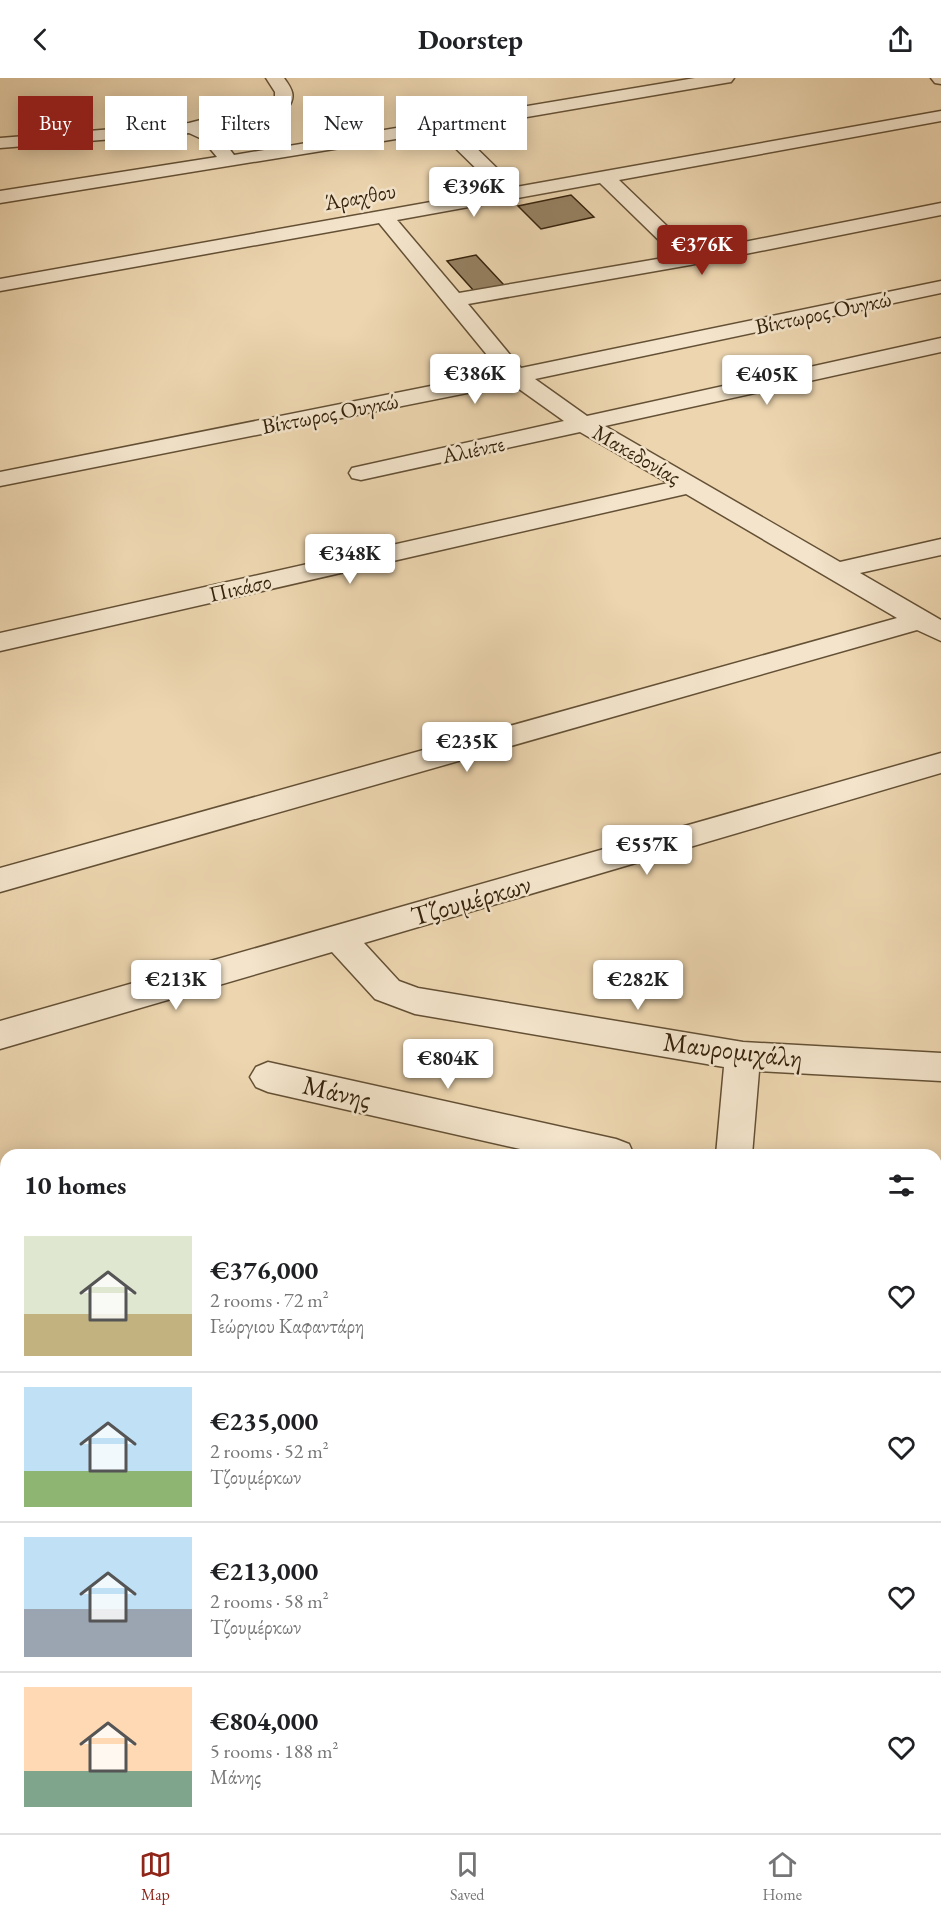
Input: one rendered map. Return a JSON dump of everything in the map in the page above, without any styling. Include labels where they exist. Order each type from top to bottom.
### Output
[{"type":"street","points":[[275,78],[286,96]]},
{"type":"street","points":[[527,112],[725,78]]},
{"type":"street","points":[[291,116],[303,128]]},
{"type":"street","name":"Άραχθου","points":[[0,285],[941,116]]},
{"type":"street","points":[[0,143],[199,126]]},
{"type":"street","points":[[189,128],[202,130],[213,139],[229,161]]},
{"type":"street","points":[[0,197],[303,149]]},
{"type":"street","points":[[468,150],[511,192]]},
{"type":"street","points":[[605,177],[690,259]]},
{"type":"street","points":[[454,300],[690,259],[941,209]]},
{"type":"street","name":"Μακεδονίας","points":[[384,216],[516,376],[584,424],[931,626]]},
{"type":"street","name":"Βίκτωρος Ουγκώ","points":[[0,479],[516,376],[941,287]]},
{"type":"street","name":"Αλιέντε","points":[[361,473],[584,424],[608,421],[941,345]]},
{"type":"street","name":"Πικάσο","points":[[0,642],[691,485]]},
{"type":"street","points":[[836,571],[941,547]]},
{"type":"street","points":[[0,880],[931,626]]},
{"type":"street","name":"Τζουμέρκων","points":[[0,1035],[730,827],[941,763]]},
{"type":"street","name":"Μαυρομιχάλη","points":[[338,937],[387,990],[415,1000],[743,1056],[941,1067]]},
{"type":"street","points":[[735,1149],[743,1056]]},
{"type":"street","name":"Μάνης","points":[[268,1077],[589,1149]]},
{"type":"building","points":[[571,195],[594,217],[541,229],[518,206]]},
{"type":"building","points":[[476,255],[504,285],[474,291],[447,261]]}]
